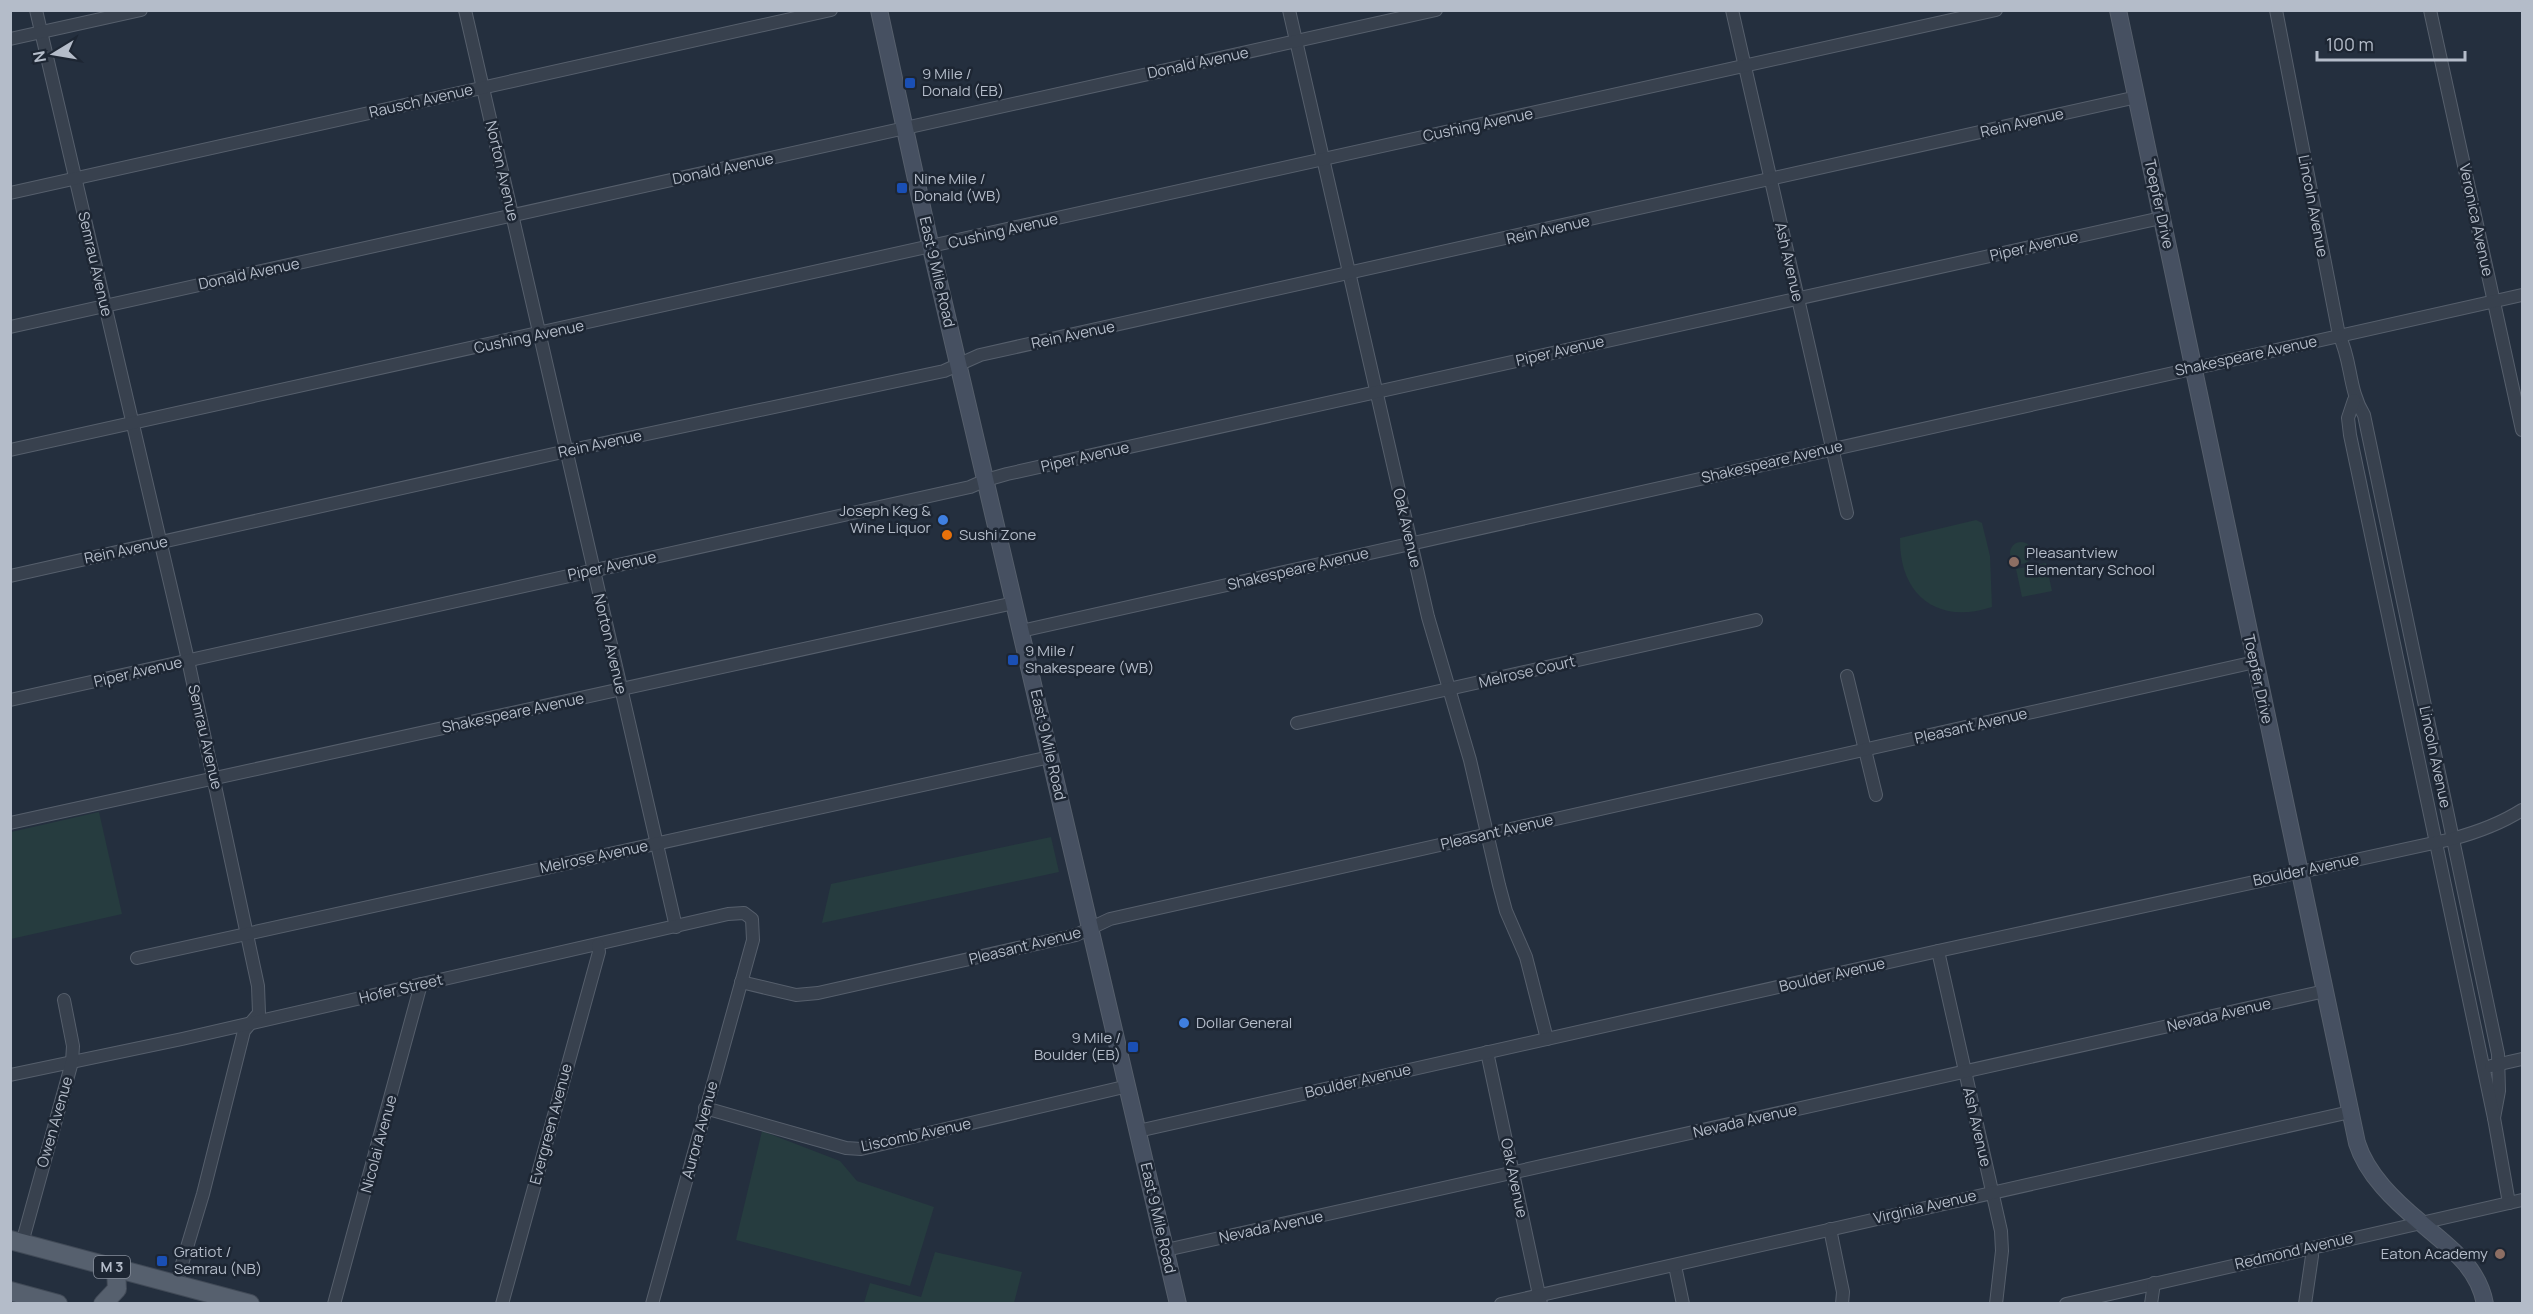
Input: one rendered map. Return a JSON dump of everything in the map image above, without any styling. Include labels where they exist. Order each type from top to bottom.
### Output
[{"type":"main road","name":"M 3","points":[[16,1241],[250,1304]]},
{"type":"main road","points":[[103,1304],[117,1289],[116,1268]]},
{"type":"main road","points":[[10,1291],[58,1304]]},
{"type":"main road","points":[[197,1304],[214,1294]]},
{"type":"street","name":"Semrau Avenue","points":[[36,10],[188,660],[258,986],[259,1013],[244,1031],[203,1194],[176,1284]]},
{"type":"street","points":[[10,39],[141,10]]},
{"type":"street","name":"Norton Avenue","points":[[465,10],[676,927]]},
{"type":"street","name":"Rausch Avenue","points":[[10,193],[831,10]]},
{"type":"street","name":"East 9 Mile Road","points":[[879,10],[931,248],[1178,1304]]},
{"type":"street","name":"Oak Avenue","points":[[1289,10],[1428,617],[1450,689],[1504,902],[1527,957],[1547,1039]]},
{"type":"street","name":"Donald Avenue","points":[[10,327],[1436,10]]},
{"type":"street","name":"Ash Avenue","points":[[1732,10],[1847,513]]},
{"type":"street","name":"Cushing Avenue","points":[[10,450],[931,248],[1996,10]]},
{"type":"street","name":"Toepfer Drive","points":[[2118,10],[2357,1143],[2368,1168],[2419,1222],[2465,1262],[2475,1276],[2485,1304]]},
{"type":"street","name":"Lincoln Avenue","points":[[2276,10],[2338,335],[2344,347],[2354,399],[2364,415],[2499,1065],[2499,1091],[2494,1118]]},
{"type":"street","name":"Veronica Avenue","points":[[2430,10],[2523,430]]},
{"type":"street","name":"Rein Avenue","points":[[10,576],[944,371],[980,355],[2137,97]]},
{"type":"street","name":"Piper Avenue","points":[[10,700],[970,487],[986,480],[2161,218]]},
{"type":"street","name":"Shakespeare Avenue","points":[[1021,631],[2523,295]]},
{"type":"street","name":"Lincoln Avenue","points":[[2354,399],[2348,418],[2350,435],[2434,843],[2494,1118],[2509,1203]]},
{"type":"street","name":"Shakespeare Avenue","points":[[10,823],[1014,603]]},
{"type":"street","name":"Melrose Court","points":[[1297,723],[1756,620]]},
{"type":"street","name":"Pleasant Avenue","points":[[741,982],[805,995],[1076,935],[1110,919],[2255,662]]},
{"type":"street","points":[[1847,676],[1876,795]]},
{"type":"street","name":"Melrose Avenue","points":[[137,958],[1050,757]]},
{"type":"street","name":"Boulder Avenue","points":[[1138,1131],[1938,951],[2452,839],[2507,820],[2523,810]]},
{"type":"street","name":"Hofer Street","points":[[10,1075],[249,1024],[728,914],[744,913],[752,919],[754,931],[748,957]]},
{"type":"street","name":"Evergreen Avenue","points":[[502,1304],[598,952],[598,945]]},
{"type":"street","name":"Ash Avenue","points":[[1938,951],[2002,1241],[1996,1304]]},
{"type":"street","name":"Aurora Avenue","points":[[652,1304],[748,957]]},
{"type":"street","name":"Nicolai Avenue","points":[[334,1304],[421,984]]},
{"type":"street","name":"Nevada Avenue","points":[[1166,1250],[2325,991]]},
{"type":"street","name":"Owen Avenue","points":[[16,1241],[72,1062],[73,1046],[64,1000]]},
{"type":"street","name":"Oak Avenue","points":[[1487,1052],[1540,1299]]},
{"type":"street","points":[[2483,1068],[2523,1059]]},
{"type":"street","name":"Liscomb Avenue","points":[[705,1108],[846,1148],[861,1149],[1128,1086]]},
{"type":"street","name":"Virginia Avenue","points":[[1501,1304],[1540,1299],[1830,1229],[2350,1112]]},
{"type":"street","name":"Redmond Avenue","points":[[2066,1304],[2523,1200]]},
{"type":"street","points":[[1830,1229],[1843,1292],[1842,1304]]},
{"type":"street","points":[[2305,1304],[2312,1256],[2310,1248]]},
{"type":"street","points":[[1675,1266],[1683,1304]]},
{"type":"street","points":[[2151,1304],[2154,1283]]},
{"type":"green space","points":[[1976,520],[1982,523],[1990,556],[1992,607],[1972,612],[1954,612],[1938,608],[1925,601],[1914,590],[1901,558],[1900,538]]},
{"type":"green space","points":[[2017,542],[2025,542],[2032,549],[2032,557],[2025,564],[2017,564],[2010,557],[2010,549]]},
{"type":"green space","points":[[2046,563],[2052,591],[2022,597],[2016,569]]},
{"type":"green space","points":[[99,812],[122,914],[11,939],[11,832]]},
{"type":"green space","points":[[1051,837],[1059,872],[822,923],[831,884]]},
{"type":"green space","points":[[762,1131],[840,1161],[857,1181],[934,1207],[910,1286],[736,1240]]},
{"type":"green space","points":[[935,1252],[1022,1272],[1014,1303],[864,1303],[870,1283],[921,1297]]},
{"type":"place","name":"9 Mile / Donald (EB)","points":[[910,83]]},
{"type":"place","name":"Nine Mile / Donald (WB)","points":[[902,188]]},
{"type":"place","name":"Joseph Keg & Wine Liquor","points":[[943,520]]},
{"type":"place","name":"Sushi Zone","points":[[947,535]]},
{"type":"place","name":"Pleasantview Elementary School","points":[[2014,562]]},
{"type":"place","name":"9 Mile / Shakespeare (WB)","points":[[1013,660]]},
{"type":"place","name":"Dollar General","points":[[1184,1023]]},
{"type":"place","name":"9 Mile / Boulder (EB)","points":[[1133,1047]]},
{"type":"place","name":"Eaton Academy","points":[[2500,1254]]},
{"type":"place","name":"Gratiot / Semrau (NB)","points":[[162,1261]]}]
